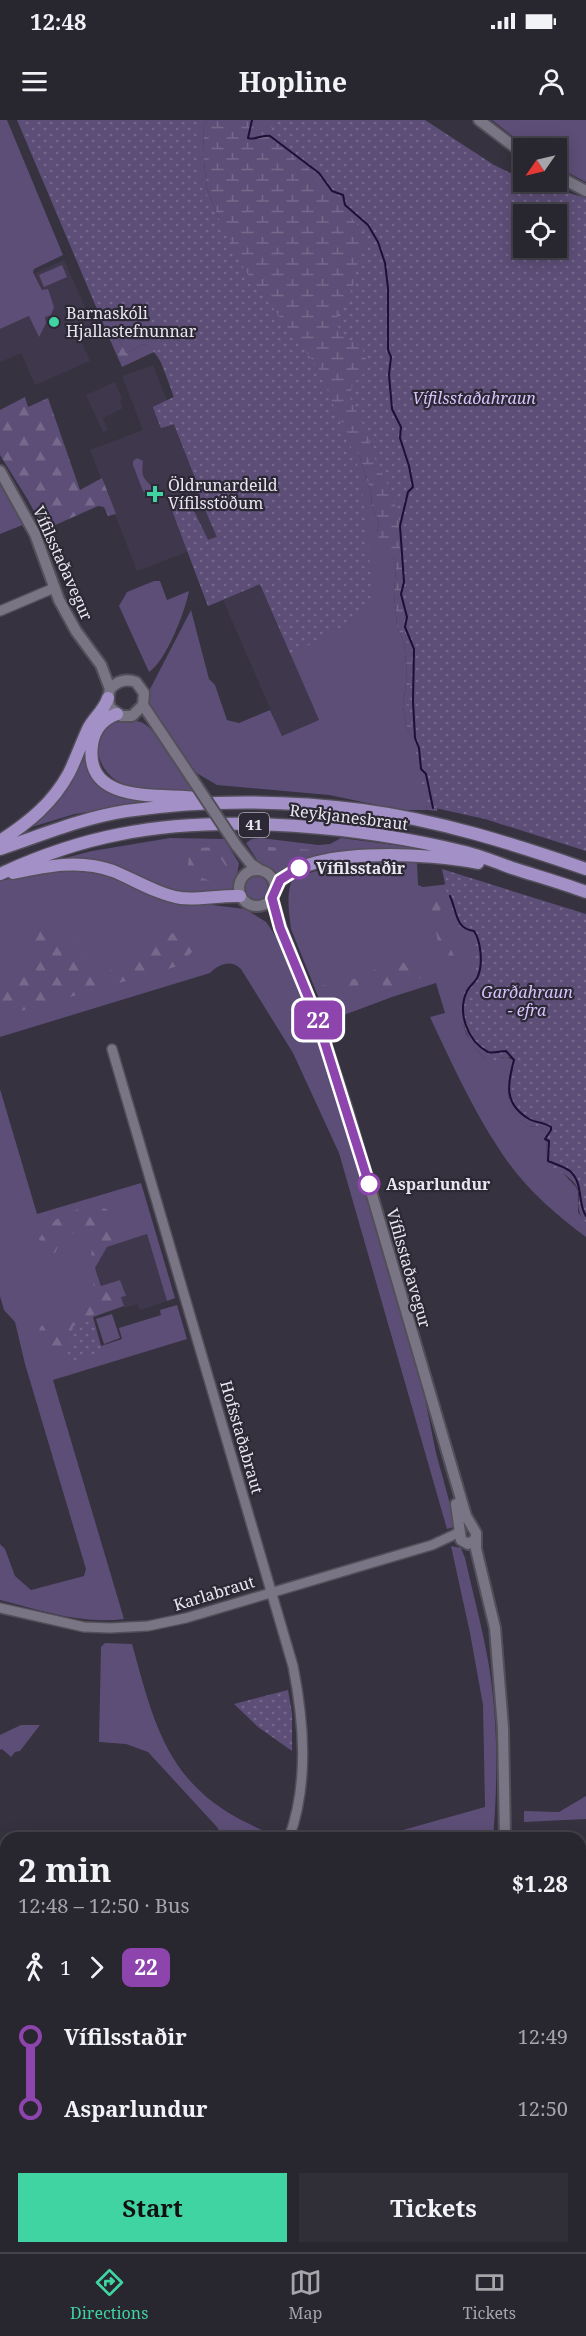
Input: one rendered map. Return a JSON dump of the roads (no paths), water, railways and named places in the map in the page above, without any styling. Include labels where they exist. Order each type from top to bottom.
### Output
[{"type":"highway","points":[[0,841],[36,815],[58,791],[69,773],[89,726],[105,706],[109,694]]},
{"type":"highway","points":[[117,714],[99,726],[92,742],[91,752],[94,765],[107,783],[132,795],[194,797],[229,803]]},
{"type":"highway","name":"Reykjanesbraut","points":[[0,849],[81,821],[126,811],[229,803],[306,805],[363,810],[452,829],[586,869]]},
{"type":"highway","name":"Reykjanesbraut","points":[[0,875],[26,862],[93,841],[142,831],[206,825],[287,826],[371,834],[465,852],[586,892]]},
{"type":"highway","points":[[273,894],[284,877],[295,870],[314,864],[361,856],[424,855],[511,867]]},
{"type":"highway","points":[[0,875],[54,865],[79,864],[112,871],[166,894],[182,898],[240,896]]},
{"type":"main road","points":[[479,120],[513,146]]},
{"type":"main road","points":[[567,181],[586,191]]},
{"type":"main road","name":"Vífilsstaðavegur","points":[[0,471],[31,524],[45,555],[54,588],[76,631],[101,665],[123,680],[136,682],[142,689],[145,699],[140,710],[156,726],[239,849],[260,870],[273,879],[273,894],[280,928],[317,1018],[346,1106],[425,1379],[466,1515],[474,1534],[495,1628],[503,1728],[505,1832]]},
{"type":"main road","name":"Vífilsstaðavegur","points":[[101,665],[109,694],[110,708],[117,714]]},
{"type":"main road","points":[[109,694],[118,682],[123,680]]},
{"type":"main road","points":[[117,714],[127,717],[140,710]]},
{"type":"main road","points":[[239,849],[243,876],[239,885],[240,896]]},
{"type":"main road","points":[[243,876],[254,870],[260,870]]},
{"type":"main road","points":[[256,906],[265,904],[273,894]]},
{"type":"main road","name":"Vífilsstaðavegur","points":[[240,896],[247,903],[256,906],[280,928]]},
{"type":"main road","name":"Vífilsstaðavegur","points":[[425,1379],[438,1442],[459,1512],[462,1537],[471,1554],[497,1656]]},
{"type":"main road","points":[[464,1527],[474,1534],[471,1543],[462,1537],[464,1527]]},
{"type":"main road","name":"Vífilsstaðavegur","points":[[498,1832],[505,1793]]},
{"type":"street","points":[[0,611],[54,588]]},
{"type":"street","name":"Hofsstaðabraut","points":[[112,1049],[293,1666],[302,1722],[300,1795],[291,1832]]},
{"type":"street","name":"Karlabraut","points":[[0,1608],[77,1626],[135,1627],[173,1622],[462,1537]]},
{"type":"waterway","points":[[252,120],[248,138],[270,136],[319,173],[332,191],[343,195],[345,205],[368,225],[378,242],[385,263],[392,409],[401,427],[400,438],[413,487],[408,492],[400,526],[404,582],[401,594],[407,617],[405,627],[414,649],[415,738],[419,748],[421,769],[426,774],[433,808]]},
{"type":"waterway","points":[[450,896],[460,923],[468,930],[474,931],[480,953],[478,976],[464,999],[464,1017],[469,1033],[474,1041],[488,1052],[506,1051],[514,1060],[509,1086],[511,1100],[515,1107],[529,1119],[551,1127],[545,1139],[549,1141],[548,1161],[567,1169],[574,1176],[586,1216]]},
{"type":"place","name":"Barnaskóli Hjallastefnunnar","points":[[54,322]]},
{"type":"place","name":"Öldrunardeild Vífilsstöðum","points":[[155,494]]},
{"type":"place","name":"Vífilsstaðir","points":[[299,868]]},
{"type":"place","name":"Asparlundur","points":[[369,1184]]},
{"type":"park label","name":"Vífilsstaðahraun","points":[[474,398]]},
{"type":"park label","name":"Garðahraun - efra","points":[[527,1001]]}]
